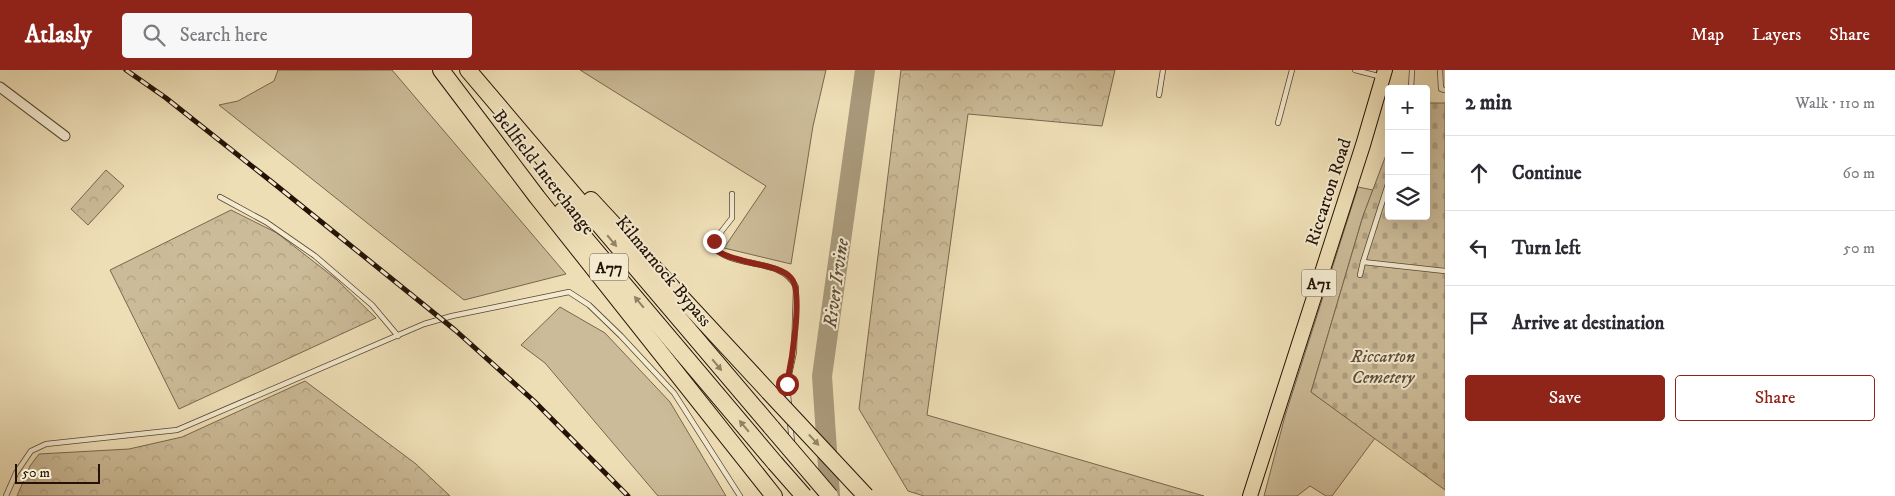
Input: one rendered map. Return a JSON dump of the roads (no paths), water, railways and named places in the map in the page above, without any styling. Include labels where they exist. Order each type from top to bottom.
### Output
[{"type":"highway","name":"Bellfield Interchange","points":[[442,70],[537,197],[692,390],[774,496]]},
{"type":"highway","name":"A77","points":[[442,70],[804,496]]},
{"type":"highway","name":"A77","points":[[469,70],[866,496]]},
{"type":"highway","name":"Kilmarnock Bypass","points":[[469,70],[830,496]]},
{"type":"main road","name":"Riccarton Road","points":[[1250,496],[1360,155],[1384,74]]},
{"type":"street","points":[[0,87],[65,136]]},
{"type":"lane","points":[[1159,95],[1163,70]]},
{"type":"lane","points":[[1278,123],[1292,70]]},
{"type":"lane","points":[[1355,70],[1384,74]]},
{"type":"lane","points":[[1410,85],[1412,70]]},
{"type":"lane","points":[[1440,70],[1441,90],[1445,90]]},
{"type":"lane","points":[[1360,275],[1385,193]]},
{"type":"lane","points":[[732,194],[732,218],[714,241],[713,247],[729,257],[782,271],[792,278],[796,287],[794,352],[787,384],[793,459]]},
{"type":"lane","points":[[220,197],[266,222],[315,256],[372,305],[398,336]]},
{"type":"lane","points":[[1363,262],[1445,271]]},
{"type":"lane","points":[[6,496],[16,473],[32,451],[46,444],[177,430],[424,324],[541,296],[569,292],[589,305],[615,330],[674,394],[740,496]]},
{"type":"lane","points":[[795,477],[797,496]]},
{"type":"waterway","name":"River Irvine","points":[[830,496],[822,376],[865,70]]},
{"type":"railway","points":[[126,70],[166,98],[455,330],[534,401],[628,496]]},
{"type":"park label","name":"Riccarton Cemetery","points":[[1383,366]]}]
